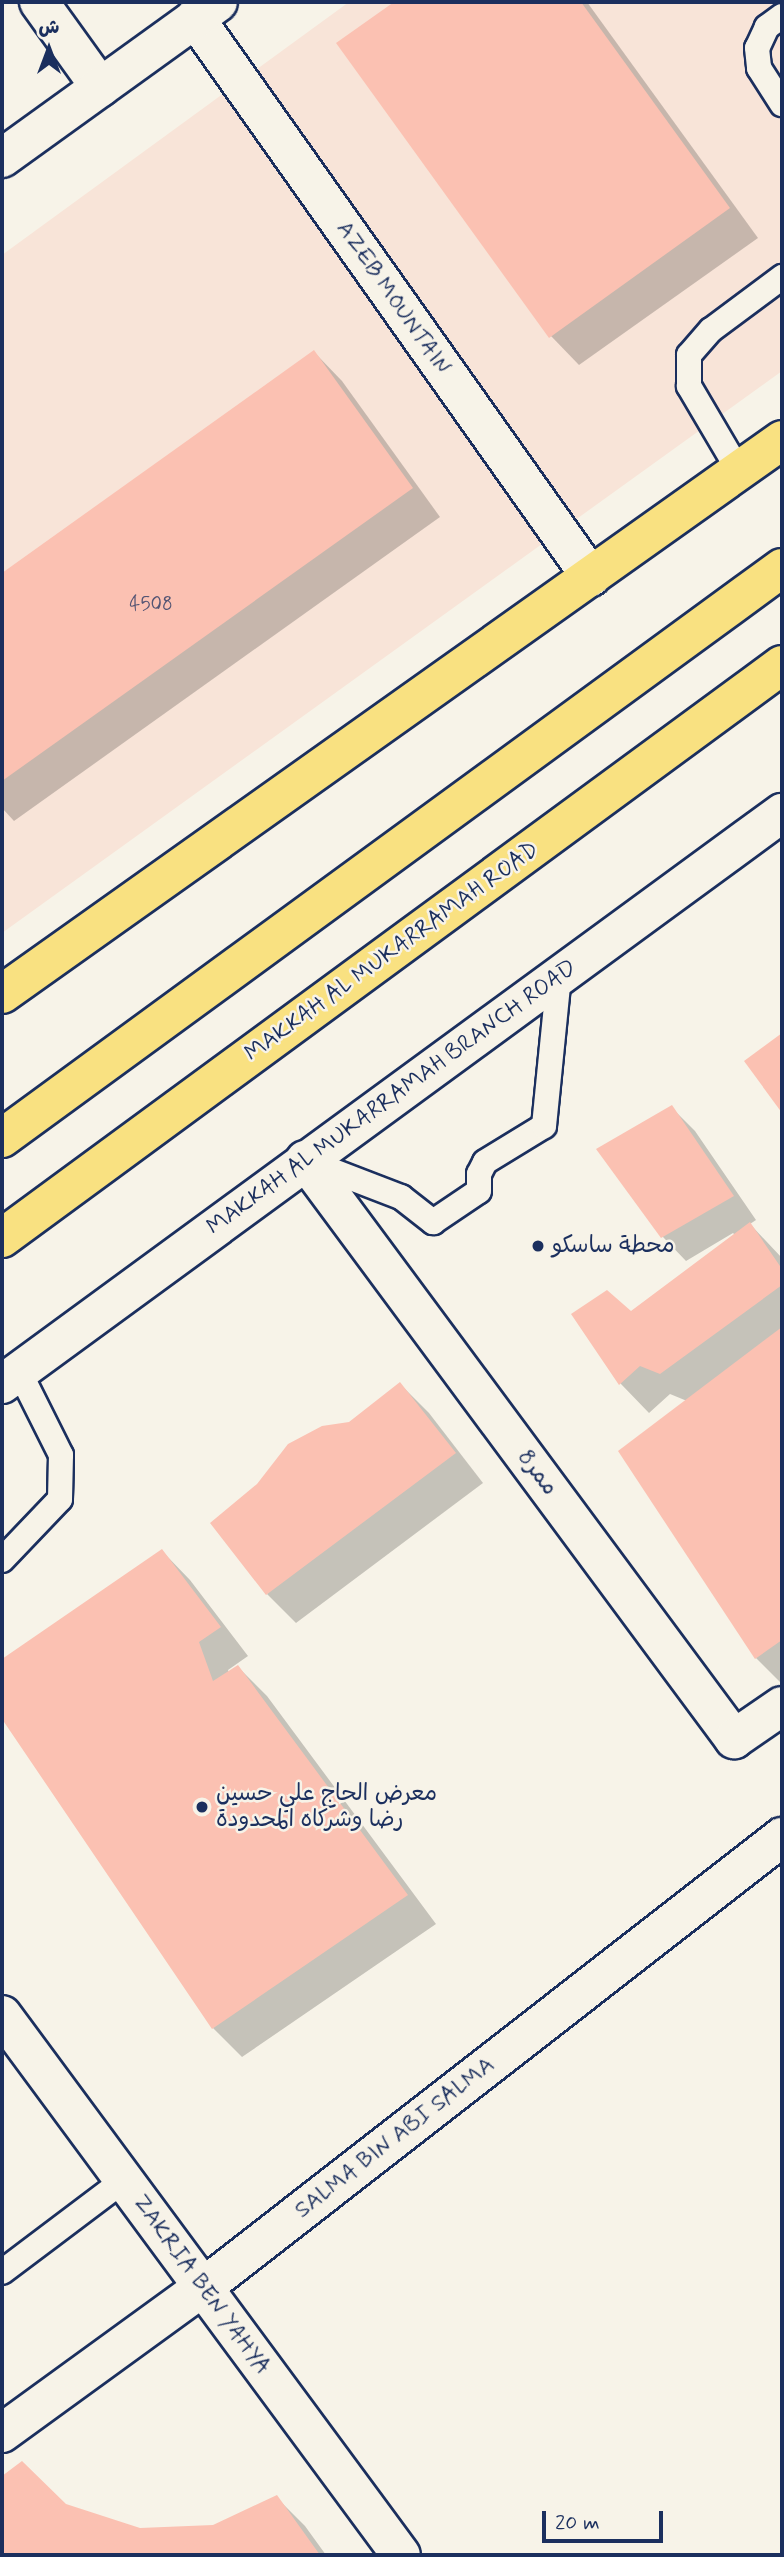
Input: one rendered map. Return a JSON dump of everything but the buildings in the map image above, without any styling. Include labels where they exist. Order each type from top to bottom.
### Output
[{"type":"main road","points":[[5,984],[591,578],[782,440]]},
{"type":"main road","points":[[2,1138],[782,568]]},
{"type":"main road","name":"MAKKAH AL MUKARRAMAH ROAD","points":[[2,1238],[782,665]]},
{"type":"street","points":[[39,2],[100,87]]},
{"type":"street","points":[[2,158],[206,10]]},
{"type":"street","name":"AZEB MOUNTAIN","points":[[206,10],[591,578]]},
{"type":"street","name":"MAKKAH AL MUKARRAMAH BRANCH ROAD","points":[[10,1378],[782,813]]},
{"type":"street","name":"ممر8","points":[[305,1160],[734,1738],[782,1706]]},
{"type":"street","name":"SALMA BIN ABI SALMA","points":[[2,2433],[202,2287],[782,1837]]},
{"type":"street","name":"ZAKRIA BEN YAHYA","points":[[2,2015],[401,2555]]},
{"type":"lane","points":[[782,16],[767,27],[757,48],[759,68],[782,104]]},
{"type":"lane","points":[[739,471],[689,386],[689,355],[711,330],[782,277]]},
{"type":"lane","points":[[305,1160],[401,1197],[433,1222],[479,1191],[479,1174],[485,1162],[544,1126],[559,975]]},
{"type":"lane","points":[[2,1560],[60,1499],[61,1455],[10,1378]]},
{"type":"lane","points":[[2,2272],[124,2180]]},
{"type":"shaded area","points":[[349,2],[782,2],[782,371],[2,933],[2,255]]},
{"type":"place","name":"محطة ساسكو","points":[[538,1246]]},
{"type":"place","name":"معرض الحاج علي حسين رضا وشركاه المحدودة","points":[[202,1807]]}]
